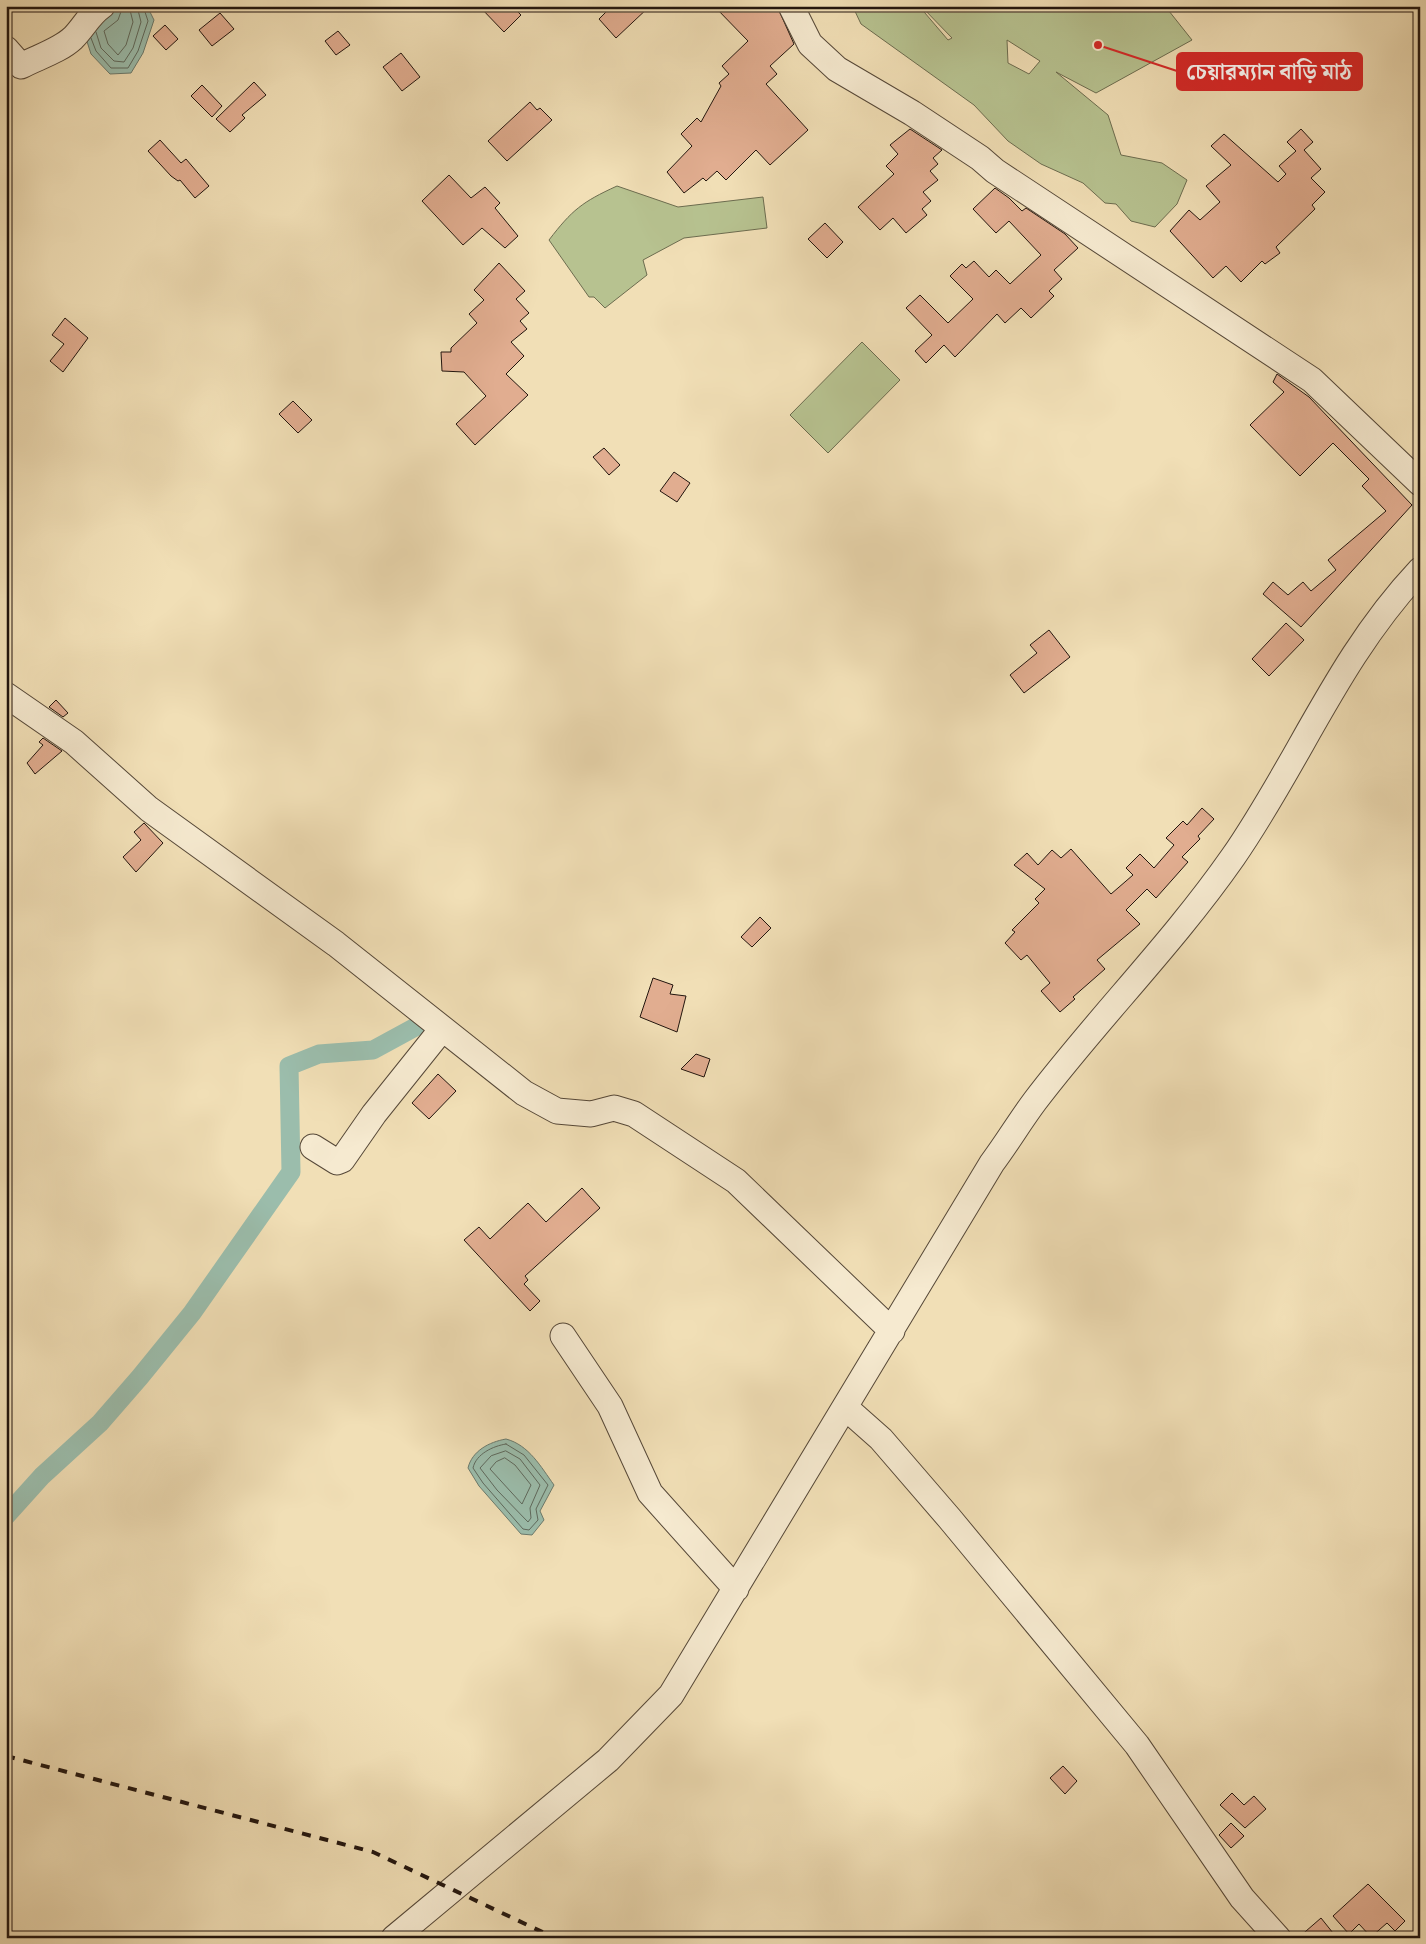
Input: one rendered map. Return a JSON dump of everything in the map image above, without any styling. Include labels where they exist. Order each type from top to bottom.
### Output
[{"type":"street","points":[[11,64],[53,51],[72,38],[90,15],[102,6]]},
{"type":"street","points":[[791,6],[810,44],[837,69],[941,132],[1100,242],[1242,332],[1312,380],[1420,483]]},
{"type":"street","points":[[394,1938],[608,1760],[671,1695],[846,1408],[992,1163],[1035,1101],[1208,892],[1241,844],[1347,664],[1394,599],[1420,570]]},
{"type":"street","points":[[6,695],[74,742],[149,809],[336,944],[394,992],[524,1093],[557,1111],[590,1114],[614,1108],[634,1114],[736,1181],[892,1331]]},
{"type":"street","points":[[314,1147],[337,1162],[342,1160],[435,1024]]},
{"type":"street","points":[[562,1336],[610,1406],[650,1493],[736,1589]]},
{"type":"street","points":[[846,1408],[881,1439],[944,1511],[1137,1745],[1242,1898],[1278,1938]]},
{"type":"green space","points":[[919,6],[948,40],[952,38],[921,6],[1165,6],[1192,40],[1096,93],[1056,72],[1108,115],[1121,155],[1162,163],[1187,180],[1177,204],[1155,227],[1131,221],[1116,204],[1105,203],[1083,183],[1041,164],[1008,141],[974,105],[861,24],[853,7]],"holes":[[[1007,40],[1040,61],[1029,74],[1008,63]]]},
{"type":"green space","points":[[617,186],[678,207],[763,197],[767,228],[684,238],[643,260],[647,275],[605,308],[594,297],[589,297],[549,240],[564,221],[578,208]]},
{"type":"green space","points":[[862,342],[900,380],[828,453],[790,415]]},
{"type":"water","points":[[107,6],[147,6],[154,20],[143,53],[131,73],[110,74],[91,54],[83,29]]},
{"type":"water","points":[[506,1439],[528,1451],[554,1485],[540,1511],[544,1520],[532,1535],[521,1534],[479,1486],[468,1468],[473,1457],[482,1448],[493,1442]]},
{"type":"building","points":[[479,6],[512,6],[521,15],[504,32]]},
{"type":"building","points":[[612,6],[650,6],[616,38],[599,19]]},
{"type":"building","points":[[714,6],[777,6],[794,44],[770,66],[777,74],[766,84],[808,130],[770,165],[756,150],[726,180],[717,171],[706,181],[703,178],[684,193],[667,172],[692,146],[681,134],[697,118],[701,122],[721,86],[719,83],[729,74],[722,66],[748,41]]},
{"type":"building","points":[[220,13],[234,29],[212,46],[199,30]]},
{"type":"building","points":[[165,25],[178,39],[166,50],[153,36]]},
{"type":"building","points":[[338,31],[350,45],[336,55],[325,41]]},
{"type":"building","points":[[401,53],[420,77],[402,91],[383,67]]},
{"type":"building","points":[[254,82],[266,95],[242,115],[245,118],[230,132],[216,119]]},
{"type":"building","points":[[202,85],[222,106],[212,117],[191,96]]},
{"type":"building","points":[[530,102],[537,110],[540,108],[552,120],[507,161],[488,141]]},
{"type":"building","points":[[910,129],[942,150],[933,158],[938,164],[930,171],[938,180],[923,192],[931,201],[922,209],[927,215],[906,233],[893,218],[880,230],[858,207],[894,174],[886,166],[898,154],[890,145]]},
{"type":"building","points":[[1301,129],[1313,142],[1304,150],[1321,169],[1311,178],[1325,192],[1312,205],[1315,209],[1276,247],[1280,253],[1265,264],[1262,261],[1241,282],[1226,266],[1213,278],[1170,231],[1189,210],[1200,220],[1220,202],[1206,186],[1231,165],[1211,146],[1224,134],[1278,182],[1286,174],[1279,166],[1296,151],[1287,142]]},
{"type":"building","points":[[160,140],[181,163],[186,159],[209,186],[195,198],[180,180],[178,181],[171,176],[148,151]]},
{"type":"building","points":[[449,175],[471,198],[485,187],[500,203],[495,208],[518,236],[505,248],[482,228],[463,245],[422,201]]},
{"type":"building","points":[[995,188],[1022,211],[1026,208],[1065,234],[1078,248],[1054,270],[1062,279],[1049,291],[1054,296],[1031,318],[1021,308],[1005,323],[997,314],[955,357],[944,345],[926,363],[915,351],[932,335],[906,308],[920,295],[948,323],[973,299],[950,276],[962,264],[966,268],[974,261],[989,277],[996,270],[1010,284],[1041,255],[1009,221],[996,233],[973,209]]},
{"type":"building","points":[[825,223],[843,242],[827,258],[808,239]]},
{"type":"building","points":[[499,263],[525,291],[516,299],[529,313],[520,321],[527,329],[511,342],[524,356],[506,374],[528,395],[475,445],[456,424],[486,396],[464,372],[442,371],[441,352],[451,352],[451,348],[477,323],[469,314],[484,300],[474,290]]},
{"type":"building","points":[[65,318],[88,338],[63,372],[50,361],[64,344],[52,335]]},
{"type":"building","points":[[1277,374],[1309,397],[1412,505],[1301,627],[1263,594],[1273,582],[1288,595],[1303,582],[1311,591],[1336,570],[1328,560],[1386,511],[1362,486],[1369,479],[1333,443],[1300,476],[1250,425],[1284,392],[1273,382]]},
{"type":"building","points":[[293,401],[312,420],[298,433],[279,414]]},
{"type":"building","points":[[604,448],[620,465],[609,475],[593,457]]},
{"type":"building","points":[[674,472],[690,483],[677,502],[660,491]]},
{"type":"building","points":[[1286,623],[1304,640],[1269,676],[1252,659]]},
{"type":"building","points":[[1049,630],[1070,657],[1024,693],[1010,675],[1037,653],[1030,645]]},
{"type":"building","points":[[56,700],[68,713],[63,717],[49,707]]},
{"type":"building","points":[[43,738],[62,751],[35,774],[27,763],[43,745],[39,742]]},
{"type":"building","points":[[1202,808],[1214,819],[1198,836],[1200,839],[1182,857],[1188,862],[1156,898],[1147,889],[1126,910],[1140,924],[1097,960],[1105,969],[1073,997],[1075,999],[1060,1012],[1041,991],[1050,983],[1027,955],[1021,960],[1005,943],[1015,932],[1012,930],[1039,903],[1035,899],[1045,889],[1014,865],[1027,853],[1038,865],[1052,850],[1061,858],[1071,849],[1111,894],[1133,875],[1126,868],[1140,854],[1154,868],[1174,845],[1166,838],[1183,821],[1187,825]]},
{"type":"building","points":[[144,823],[163,843],[136,872],[123,857],[141,840],[134,832]]},
{"type":"building","points":[[760,917],[771,928],[752,947],[741,937]]},
{"type":"building","points":[[653,978],[673,985],[670,994],[686,996],[677,1032],[640,1017]]},
{"type":"building","points":[[696,1054],[710,1059],[704,1077],[681,1069]]},
{"type":"building","points":[[438,1074],[456,1091],[429,1119],[412,1103]]},
{"type":"building","points":[[582,1188],[600,1208],[525,1276],[528,1280],[524,1284],[540,1301],[530,1311],[464,1240],[479,1227],[490,1239],[528,1203],[546,1222]]},
{"type":"building","points":[[1063,1766],[1077,1781],[1065,1794],[1050,1778]]},
{"type":"building","points":[[1232,1793],[1244,1805],[1254,1796],[1266,1809],[1245,1828],[1220,1805]]},
{"type":"building","points":[[1231,1823],[1244,1836],[1231,1848],[1219,1835]]},
{"type":"building","points":[[1368,1884],[1405,1921],[1395,1931],[1387,1923],[1371,1937],[1359,1924],[1349,1934],[1333,1916]]},
{"type":"building","points":[[1321,1918],[1337,1938],[1298,1938]]},
{"type":"waterway","points":[[6,1516],[42,1476],[100,1423],[140,1377],[192,1313],[291,1172],[289,1066],[319,1054],[373,1050],[419,1025]]},
{"type":"railway","points":[[6,1756],[373,1852],[555,1938]]},
{"type":"place","name":"চেয়ারম্যান বাড়ি মাঠ","points":[[1098,45]]}]
